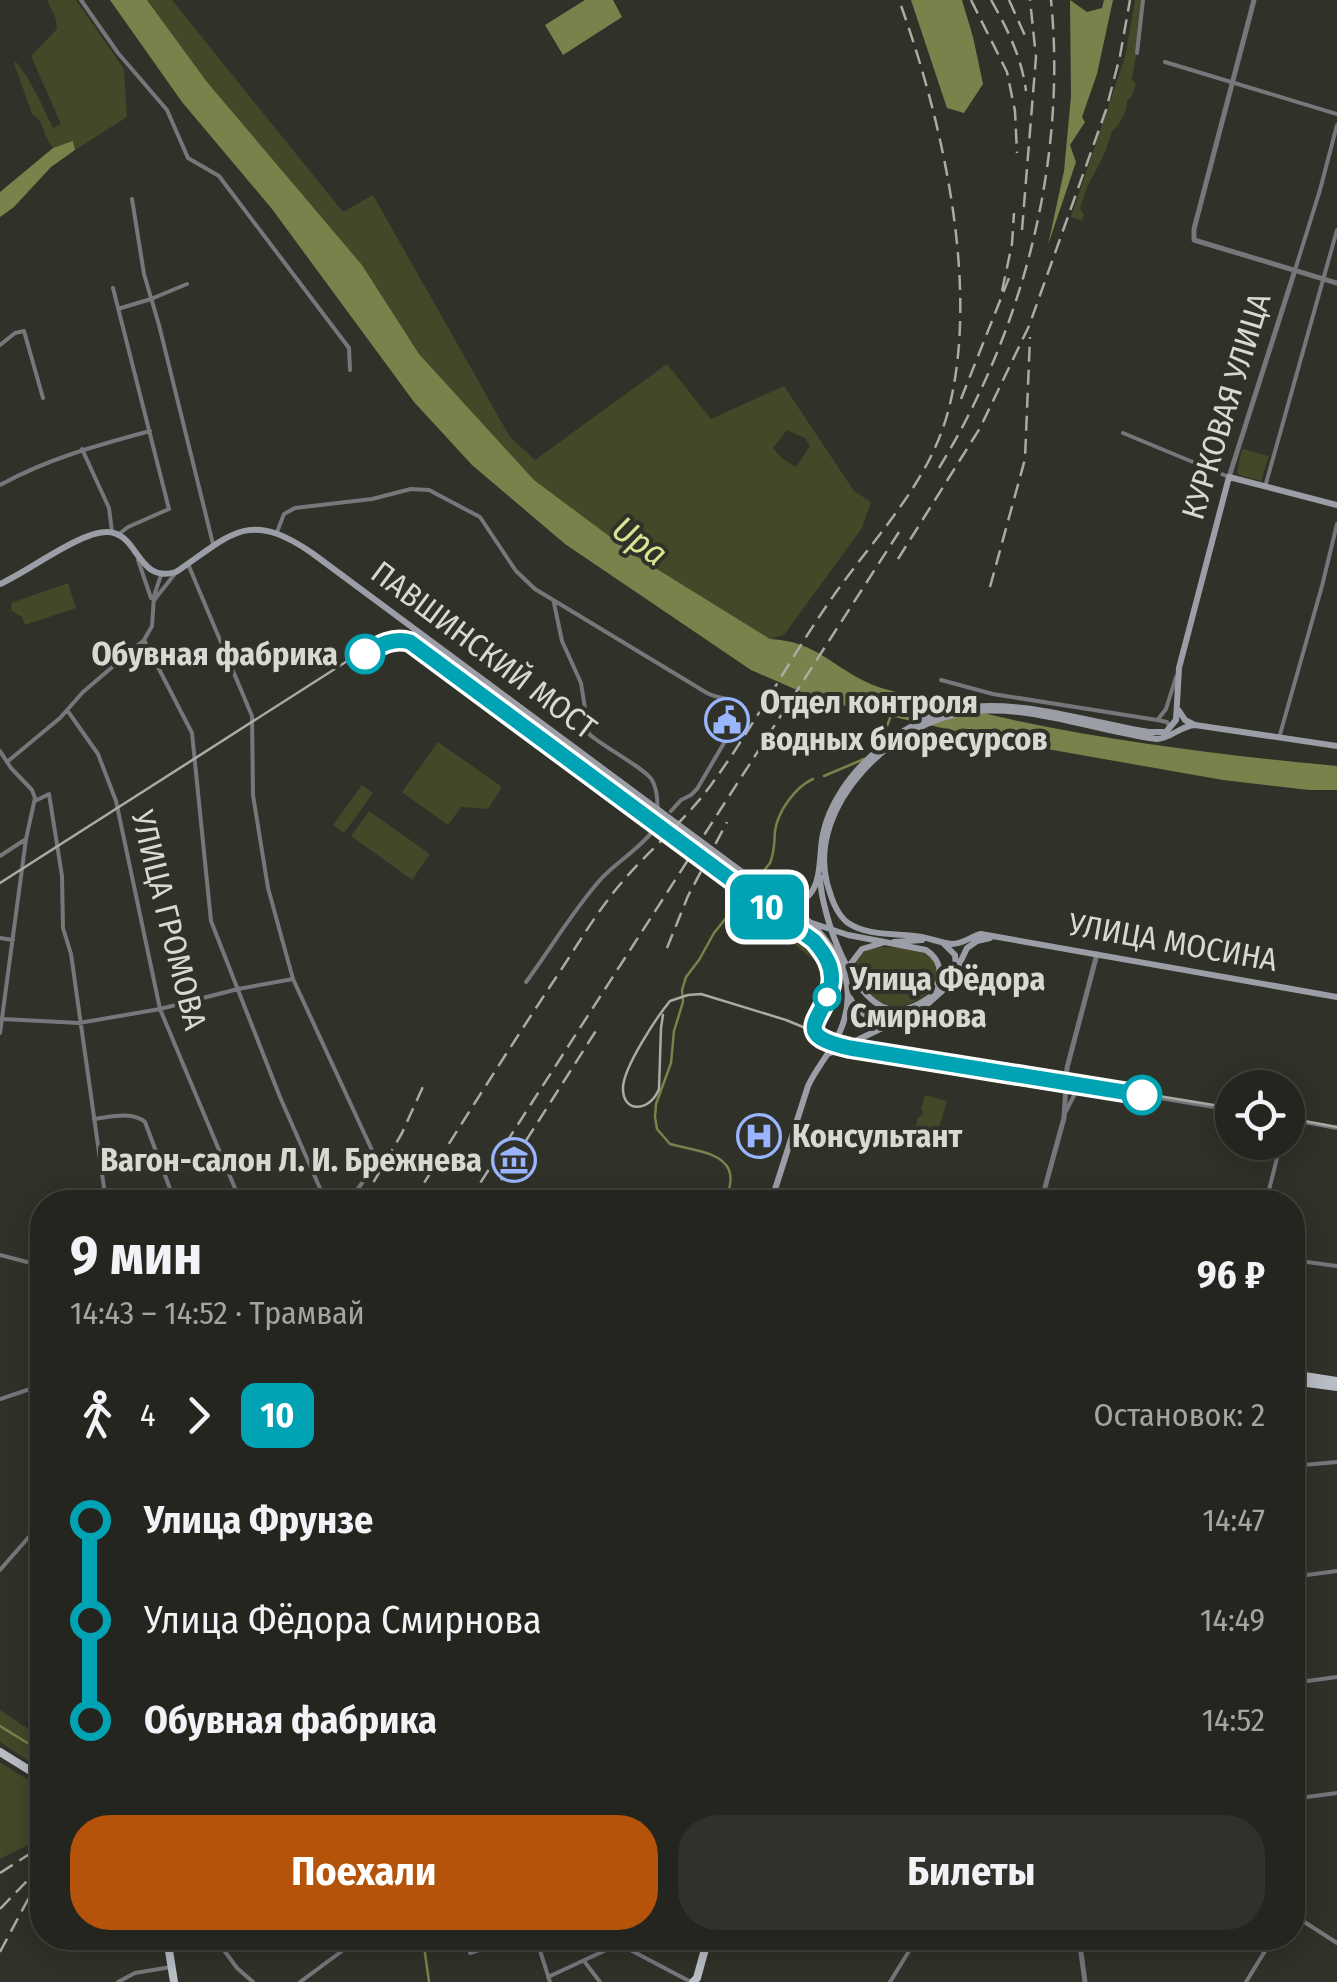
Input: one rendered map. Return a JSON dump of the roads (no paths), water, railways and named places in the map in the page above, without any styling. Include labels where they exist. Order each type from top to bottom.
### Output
[{"type":"main road","points":[[1229,477],[1337,506]]},
{"type":"main road","name":"КУРКОВАЯ УЛИЦА","points":[[1178,705],[1179,668],[1229,477]]},
{"type":"main road","points":[[0,584],[104,532],[116,533],[148,568],[160,575],[176,572],[242,531],[277,532]]},
{"type":"main road","name":"ПАВШИНСКИЙ МОСТ","points":[[277,532],[298,543],[811,923]]},
{"type":"main road","points":[[1178,705],[1182,717],[1195,725]]},
{"type":"main road","points":[[789,902],[802,900],[815,885],[826,822],[838,794],[893,738],[927,718],[956,709],[988,706],[1166,732],[1175,723],[1178,705]]},
{"type":"main road","points":[[931,939],[879,933],[845,921],[826,878],[826,844],[834,813],[865,770],[896,743],[934,721],[984,710],[1025,711],[1157,739],[1195,725],[1337,746]]},
{"type":"main road","points":[[820,856],[820,889],[835,942],[873,1002],[887,1009],[910,1008],[952,981]]},
{"type":"main road","points":[[811,923],[848,935],[924,950],[938,963],[940,976],[932,994]]},
{"type":"main road","points":[[811,923],[834,948],[847,976]]},
{"type":"main road","name":"УЛИЦА МОСИНА","points":[[931,939],[954,944],[981,934],[1337,997]]},
{"type":"main road","points":[[827,1054],[922,1010],[952,981],[963,953],[974,942],[1000,937]]},
{"type":"main road","points":[[775,1190],[808,1086],[835,1042],[845,1014],[852,960],[862,949],[889,942],[931,939]]},
{"type":"main road","points":[[940,941],[954,955],[956,968]]},
{"type":"main road","points":[[848,992],[855,1007],[869,1018],[894,1023]]},
{"type":"main road","points":[[835,1042],[846,1046]]},
{"type":"main road","points":[[1305,1380],[1337,1384]]},
{"type":"main road","points":[[0,1752],[30,1771]]},
{"type":"main road","points":[[169,1950],[174,1982]]},
{"type":"main road","points":[[696,1981],[705,1950]]},
{"type":"street","points":[[81,0],[118,53],[167,110],[188,158],[220,176],[349,348],[350,370]]},
{"type":"street","points":[[1137,52],[1143,0]]},
{"type":"street","points":[[1254,0],[1194,240],[1337,283]]},
{"type":"street","points":[[1165,62],[1337,114]]},
{"type":"street","name":"КУРКОВАЯ УЛИЦА","points":[[1229,477],[1337,125]]},
{"type":"street","points":[[132,198],[144,274],[214,546]]},
{"type":"street","points":[[1265,487],[1337,230]]},
{"type":"street","points":[[118,308],[187,284]]},
{"type":"street","points":[[82,450],[116,533],[170,508],[113,288]]},
{"type":"street","points":[[0,345],[24,330],[43,398]]},
{"type":"street","points":[[0,485],[32,468],[82,450],[150,431]]},
{"type":"street","points":[[1123,433],[1229,477]]},
{"type":"street","points":[[277,532],[284,514],[295,508],[372,499],[410,488],[429,490],[480,518],[520,576],[535,589],[714,697],[740,704],[740,714],[696,789],[671,811]]},
{"type":"street","points":[[1279,738],[1337,524]]},
{"type":"street","points":[[136,553],[153,603]]},
{"type":"street","points":[[188,564],[252,716],[253,795],[268,888],[293,979],[377,1160],[358,1190]]},
{"type":"street","points":[[153,603],[176,572]]},
{"type":"street","points":[[7,762],[144,640],[152,626],[160,575]]},
{"type":"street","points":[[526,982],[586,896],[608,870],[652,832],[658,808],[654,782],[648,774],[590,734],[581,684],[562,642],[553,600]]},
{"type":"street","points":[[144,640],[192,733],[211,921],[321,1190]]},
{"type":"street","points":[[1157,720],[1166,710],[1179,668]]},
{"type":"street","points":[[940,680],[994,694],[1157,720],[1168,723],[1166,732]]},
{"type":"street","name":"УЛИЦА ГРОМОВА","points":[[67,710],[98,754],[116,802],[160,1008],[237,1190]]},
{"type":"street","points":[[0,751],[32,790],[34,801],[0,1033]]},
{"type":"street","points":[[34,801],[49,794],[62,876],[63,928],[71,954],[104,1190]]},
{"type":"street","points":[[0,856],[26,840]]},
{"type":"street","points":[[774,898],[789,902]]},
{"type":"street","points":[[0,938],[13,940]]},
{"type":"street","points":[[1064,1118],[1066,1068],[1097,954]]},
{"type":"street","points":[[2,1018],[80,1023],[293,979]]},
{"type":"street","points":[[846,1046],[1215,1107]]},
{"type":"street","points":[[1044,1190],[1064,1118],[1080,1084]]},
{"type":"street","points":[[94,1119],[138,1116],[144,1122],[170,1190]]},
{"type":"street","points":[[1305,1122],[1337,1128]]},
{"type":"street","points":[[1269,1190],[1276,1160]]},
{"type":"street","points":[[0,1255],[30,1263]]},
{"type":"street","points":[[1305,1262],[1337,1266]]},
{"type":"street","points":[[0,1399],[30,1389]]},
{"type":"street","points":[[1305,1465],[1337,1462]]},
{"type":"street","points":[[0,1570],[30,1536]]},
{"type":"street","points":[[1305,1576],[1337,1571]]},
{"type":"street","points":[[1305,1681],[1337,1677]]},
{"type":"street","points":[[1305,1797],[1337,1793]]},
{"type":"street","points":[[1305,1922],[1337,1943]]},
{"type":"street","points":[[224,1950],[253,1982]]},
{"type":"street","points":[[470,1953],[479,1950]]},
{"type":"street","points":[[540,1950],[549,1980],[603,1950]]},
{"type":"street","points":[[636,1950],[696,1981]]},
{"type":"street","points":[[890,1982],[910,1950]]},
{"type":"street","points":[[1081,1950],[1085,1982]]},
{"type":"street","points":[[1246,1982],[1266,1950]]},
{"type":"street","points":[[300,1982],[342,1951]]},
{"type":"street","points":[[584,1961],[600,1982]]},
{"type":"street","points":[[118,1982],[136,1974],[172,1968]]},
{"type":"waterway","points":[[881,743],[890,718]]},
{"type":"waterway","points":[[824,776],[864,759]]},
{"type":"waterway","points":[[729,1190],[729,1170],[725,1164],[711,1155],[670,1144],[657,1129],[656,1104],[671,1063],[686,977],[714,933],[770,863],[777,823],[784,808],[813,779]]},
{"type":"waterway","points":[[0,1726],[30,1745]]},
{"type":"waterway","points":[[425,1950],[429,1982]]},
{"type":"tram line","points":[[0,883],[377,642],[398,636],[409,638],[816,939],[834,972],[834,985],[821,1017],[823,1036]]},
{"type":"tram line","name":"10","points":[[365,654],[394,640],[410,642],[814,941],[832,972],[828,997],[815,1020],[815,1030],[821,1038],[844,1047],[1142,1095]]},
{"type":"tram line","points":[[663,1015],[659,1089],[643,1106],[632,1106],[624,1096],[625,1078],[649,1030],[670,1001],[701,994],[786,1020],[847,1045],[1215,1105]]},
{"type":"tram line","points":[[1305,1121],[1337,1127]]},
{"type":"railway","points":[[420,1190],[596,917],[622,882],[711,785],[822,612],[903,503],[941,434],[958,360],[958,256],[942,149],[899,0]]},
{"type":"railway","points":[[971,0],[1007,72],[1015,111],[1017,153]]},
{"type":"railway","points":[[991,0],[1013,44],[1026,91]]},
{"type":"railway","points":[[1009,0],[1027,40]]},
{"type":"railway","points":[[1022,230],[1036,57],[1030,0]]},
{"type":"railway","points":[[939,468],[994,359],[1016,302],[1032,243],[1045,183],[1052,122],[1051,0]]},
{"type":"railway","points":[[898,559],[980,428],[1029,326],[1106,110],[1130,0]]},
{"type":"railway","points":[[1002,291],[1014,213]]},
{"type":"railway","points":[[961,399],[1009,278]]},
{"type":"railway","points":[[990,587],[1025,459],[1030,337]]},
{"type":"railway","points":[[476,1190],[899,532]]},
{"type":"railway","points":[[667,948],[688,896],[727,822]]},
{"type":"railway","points":[[501,1180],[599,1026]]},
{"type":"railway","points":[[369,1190],[402,1133],[426,1080]]},
{"type":"railway","points":[[0,1873],[30,1854]]},
{"type":"railway","points":[[0,1909],[27,1881]]},
{"type":"railway","points":[[0,1952],[30,1896]]},
{"type":"place","name":"Обувная фабрика","points":[[365,654]]},
{"type":"place","name":"Отдел контроля водных биоресурсов","points":[[727,720]]},
{"type":"place","name":"Улица Фёдора Смирнова","points":[[827,997]]},
{"type":"place","name":"Консультант","points":[[759,1136]]},
{"type":"place","name":"Вагон-салон Л. И. Брежнева","points":[[514,1160]]},
{"type":"water label","name":"Upa","points":[[640,541]]}]
